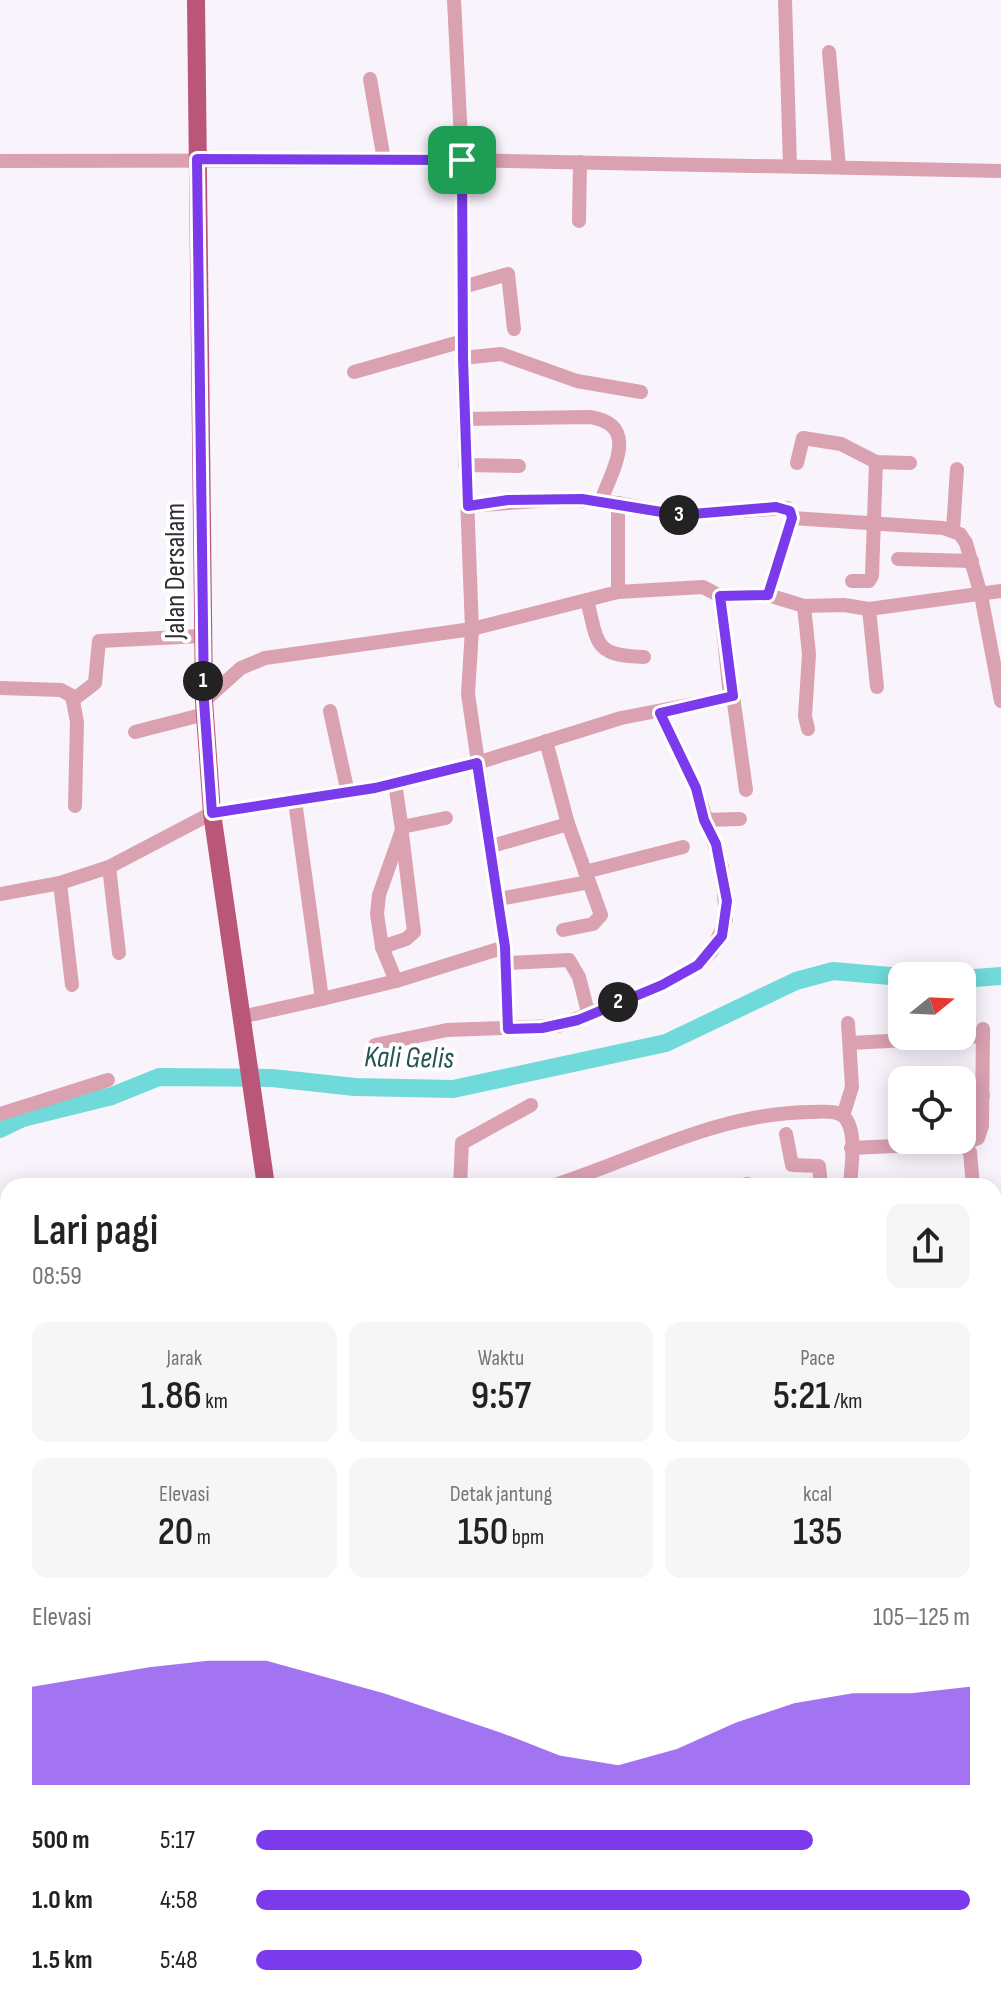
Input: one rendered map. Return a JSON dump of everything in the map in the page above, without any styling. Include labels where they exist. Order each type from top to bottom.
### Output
[{"type":"main road","name":"Jalan Dersalam","points":[[196,0],[202,306],[204,707],[212,813],[265,1178]]},
{"type":"street","points":[[454,0],[462,160],[464,419],[472,629],[467,672],[477,763],[505,947],[508,1029]]},
{"type":"street","points":[[785,0],[790,166]]},
{"type":"street","points":[[829,52],[839,167]]},
{"type":"street","points":[[370,79],[384,160]]},
{"type":"street","points":[[0,161],[462,160],[1001,171]]},
{"type":"street","points":[[579,221],[580,162]]},
{"type":"street","points":[[463,287],[508,274],[514,329]]},
{"type":"street","points":[[354,372],[463,341]]},
{"type":"street","points":[[463,358],[501,354],[577,381],[641,392]]},
{"type":"street","points":[[464,419],[590,417],[605,421],[616,430],[621,442],[601,501]]},
{"type":"street","points":[[797,463],[803,438],[841,444],[876,462],[910,463]]},
{"type":"street","points":[[852,581],[871,580],[876,462]]},
{"type":"street","points":[[465,465],[519,466]]},
{"type":"street","points":[[953,530],[957,469]]},
{"type":"street","points":[[468,506],[535,499],[601,501],[680,515],[783,507],[789,510],[792,518],[768,595]]},
{"type":"street","points":[[618,503],[618,592]]},
{"type":"street","points":[[792,518],[953,530],[964,538],[981,595],[1001,701]]},
{"type":"street","points":[[898,559],[972,561]]},
{"type":"street","points":[[135,732],[204,707],[241,668],[265,658],[472,629],[618,592],[703,587],[720,596],[768,595],[804,606],[844,605],[869,609],[1001,591]]},
{"type":"street","points":[[720,596],[746,790]]},
{"type":"street","points":[[587,600],[595,633],[607,653],[644,657]]},
{"type":"street","points":[[804,606],[809,654],[805,716],[808,729]]},
{"type":"street","points":[[869,609],[877,687]]},
{"type":"street","points":[[73,700],[95,683],[99,641],[202,636]]},
{"type":"street","points":[[0,688],[61,690],[73,700],[75,806]]},
{"type":"street","points":[[0,894],[60,883],[109,867],[212,813],[395,783],[477,763],[621,718],[660,713],[733,696]]},
{"type":"street","points":[[330,711],[348,793]]},
{"type":"street","points":[[375,1045],[447,1030],[558,1026],[662,985],[698,965],[722,936],[727,901],[722,867],[716,844],[704,820],[696,788],[660,713]]},
{"type":"street","points":[[546,741],[568,824],[600,918],[563,930]]},
{"type":"street","points":[[382,947],[406,939],[414,932],[395,783]]},
{"type":"street","points":[[295,801],[322,999]]},
{"type":"street","points":[[402,828],[446,818]]},
{"type":"street","points":[[704,820],[740,819]]},
{"type":"street","points":[[492,846],[568,824]]},
{"type":"street","points":[[396,981],[382,947],[377,914],[379,895],[402,828]]},
{"type":"street","points":[[499,899],[587,877],[683,847]]},
{"type":"street","points":[[109,867],[119,953]]},
{"type":"street","points":[[60,883],[72,985]]},
{"type":"street","points":[[241,1017],[396,981],[505,947]]},
{"type":"street","points":[[506,963],[572,962],[589,1016]]},
{"type":"street","points":[[843,1116],[852,1087],[848,1023]]},
{"type":"street","points":[[850,1043],[983,1032],[983,1096],[980,1134],[976,1136]]},
{"type":"street","points":[[0,1114],[108,1080]]},
{"type":"street","points":[[976,1097],[983,1096]]},
{"type":"street","points":[[460,1178],[462,1143],[531,1105]]},
{"type":"street","points":[[581,1178],[634,1153],[728,1121],[831,1111],[843,1116],[849,1127],[850,1178]]},
{"type":"street","points":[[786,1134],[792,1165],[819,1166],[820,1178]]},
{"type":"street","points":[[851,1148],[888,1147]]},
{"type":"street","points":[[970,1154],[972,1178]]},
{"type":"waterway","name":"Kali Gelis","points":[[0,1129],[23,1118],[112,1096],[159,1077],[272,1078],[355,1087],[453,1089],[666,1043],[796,981],[833,971],[888,976]]},
{"type":"waterway","name":"Kali Gelis","points":[[976,978],[1001,976]]},
{"type":"route","points":[[197,159],[462,160],[463,358],[468,506],[508,500],[582,499],[680,515],[726,514],[783,507],[791,512],[792,518],[768,595],[720,596],[733,696],[660,713],[696,788],[704,820],[716,844],[727,901],[722,936],[698,965],[662,985],[578,1020],[526,1030],[508,1029],[505,947],[477,763],[375,788],[212,813],[202,636],[202,291],[197,159]]}]
